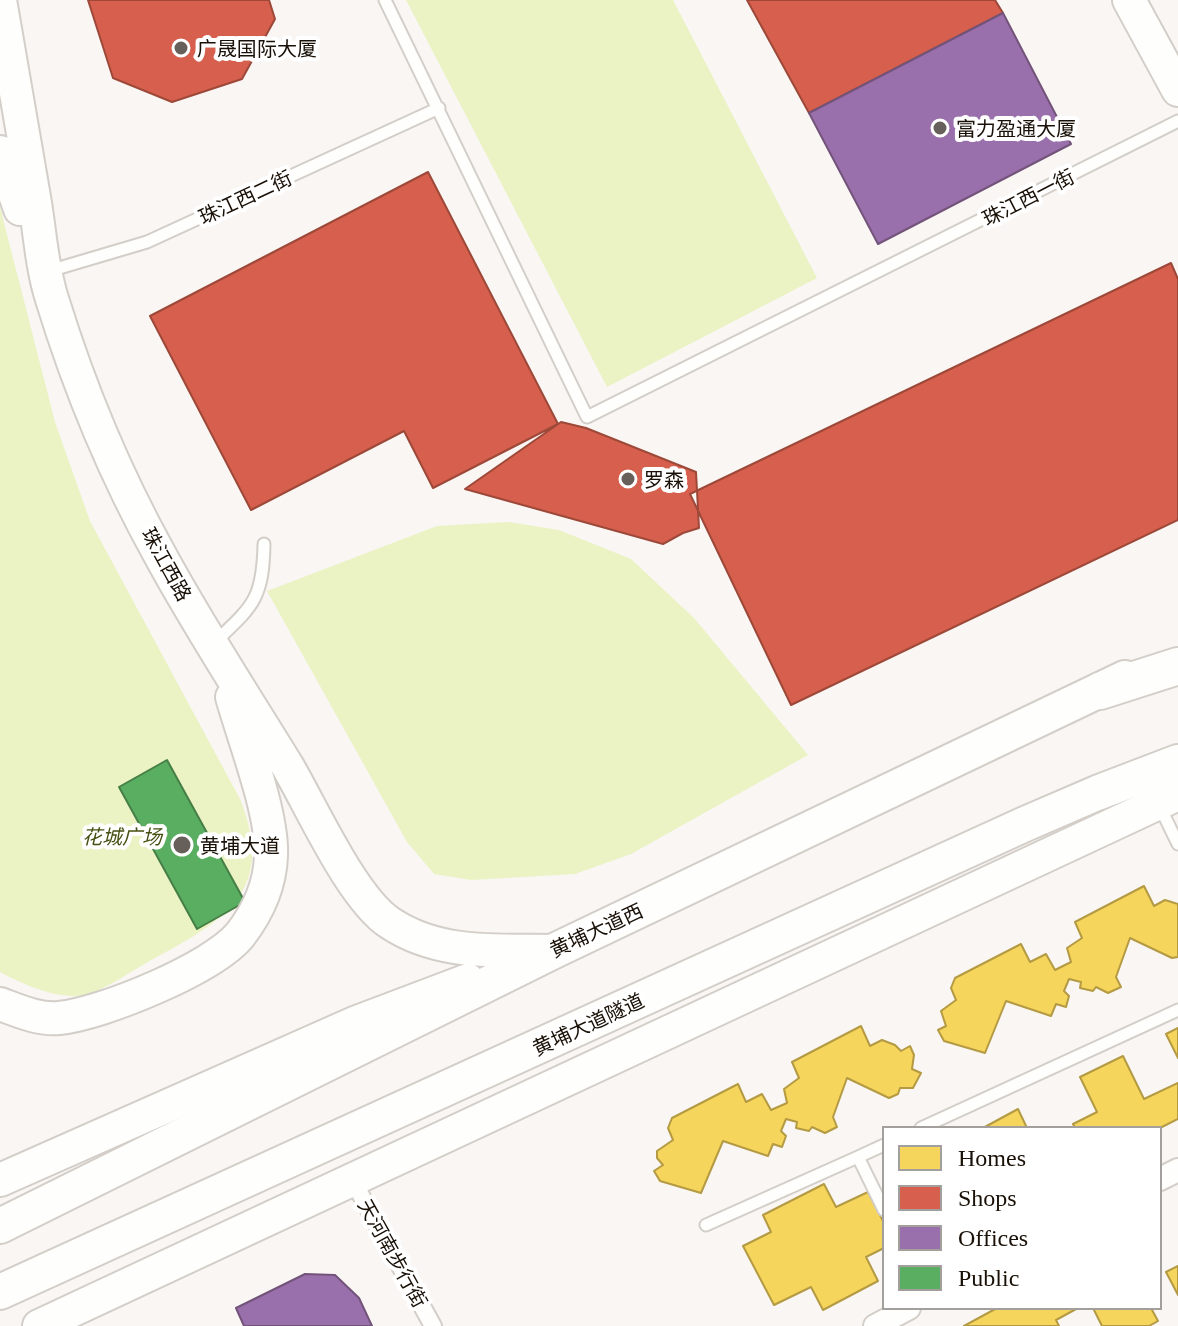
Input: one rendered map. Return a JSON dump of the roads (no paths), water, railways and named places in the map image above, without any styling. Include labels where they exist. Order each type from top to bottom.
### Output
[{"type":"highway","points":[[1100,691],[1178,666]]},
{"type":"main road","name":"珠江西路","points":[[0,0],[49,284],[86,397],[116,467],[160,555],[346,870],[364,897],[387,921],[412,936],[439,946],[470,950],[554,951]]},
{"type":"main road","points":[[1129,0],[1178,90]]},
{"type":"main road","points":[[0,152],[49,284]]},
{"type":"main road","points":[[0,1004],[26,1014],[56,1018],[87,1014],[119,1004],[219,954],[239,936],[258,907],[267,882],[271,855],[267,820],[216,648]]},
{"type":"main road","name":"黄埔大道西","points":[[0,1180],[357,1022],[452,985],[554,951],[1100,691],[1178,650]]},
{"type":"main road","name":"黄埔大道隧道","points":[[0,1292],[1025,824],[1178,762]]},
{"type":"main road","points":[[43,1325],[1168,799]]},
{"type":"main road","points":[[0,1226],[554,951]]},
{"type":"street","name":"天河南步行街","points":[[352,1179],[433,1326]]},
{"type":"street","points":[[875,1326],[905,1310]]},
{"type":"lane","points":[[385,0],[439,108]]},
{"type":"lane","name":"珠江西一街","points":[[439,108],[587,417],[1178,121]]},
{"type":"lane","name":"珠江西二街","points":[[49,284],[439,108]]},
{"type":"lane","points":[[216,648],[250,609],[264,579],[264,544]]},
{"type":"lane","points":[[1168,799],[1178,844]]},
{"type":"lane","points":[[925,1126],[1178,1010]]},
{"type":"lane","points":[[706,1225],[882,1146]]},
{"type":"lane","points":[[858,1157],[882,1206]]},
{"type":"place","name":"广晟国际大厦","points":[[181,48]]},
{"type":"place","name":"富力盈通大厦","points":[[940,128]]},
{"type":"place","name":"罗森","points":[[628,479]]},
{"type":"place","name":"黄埔大道","points":[[182,845]]},
{"type":"park label","name":"花城广场","points":[[122,836]]}]
